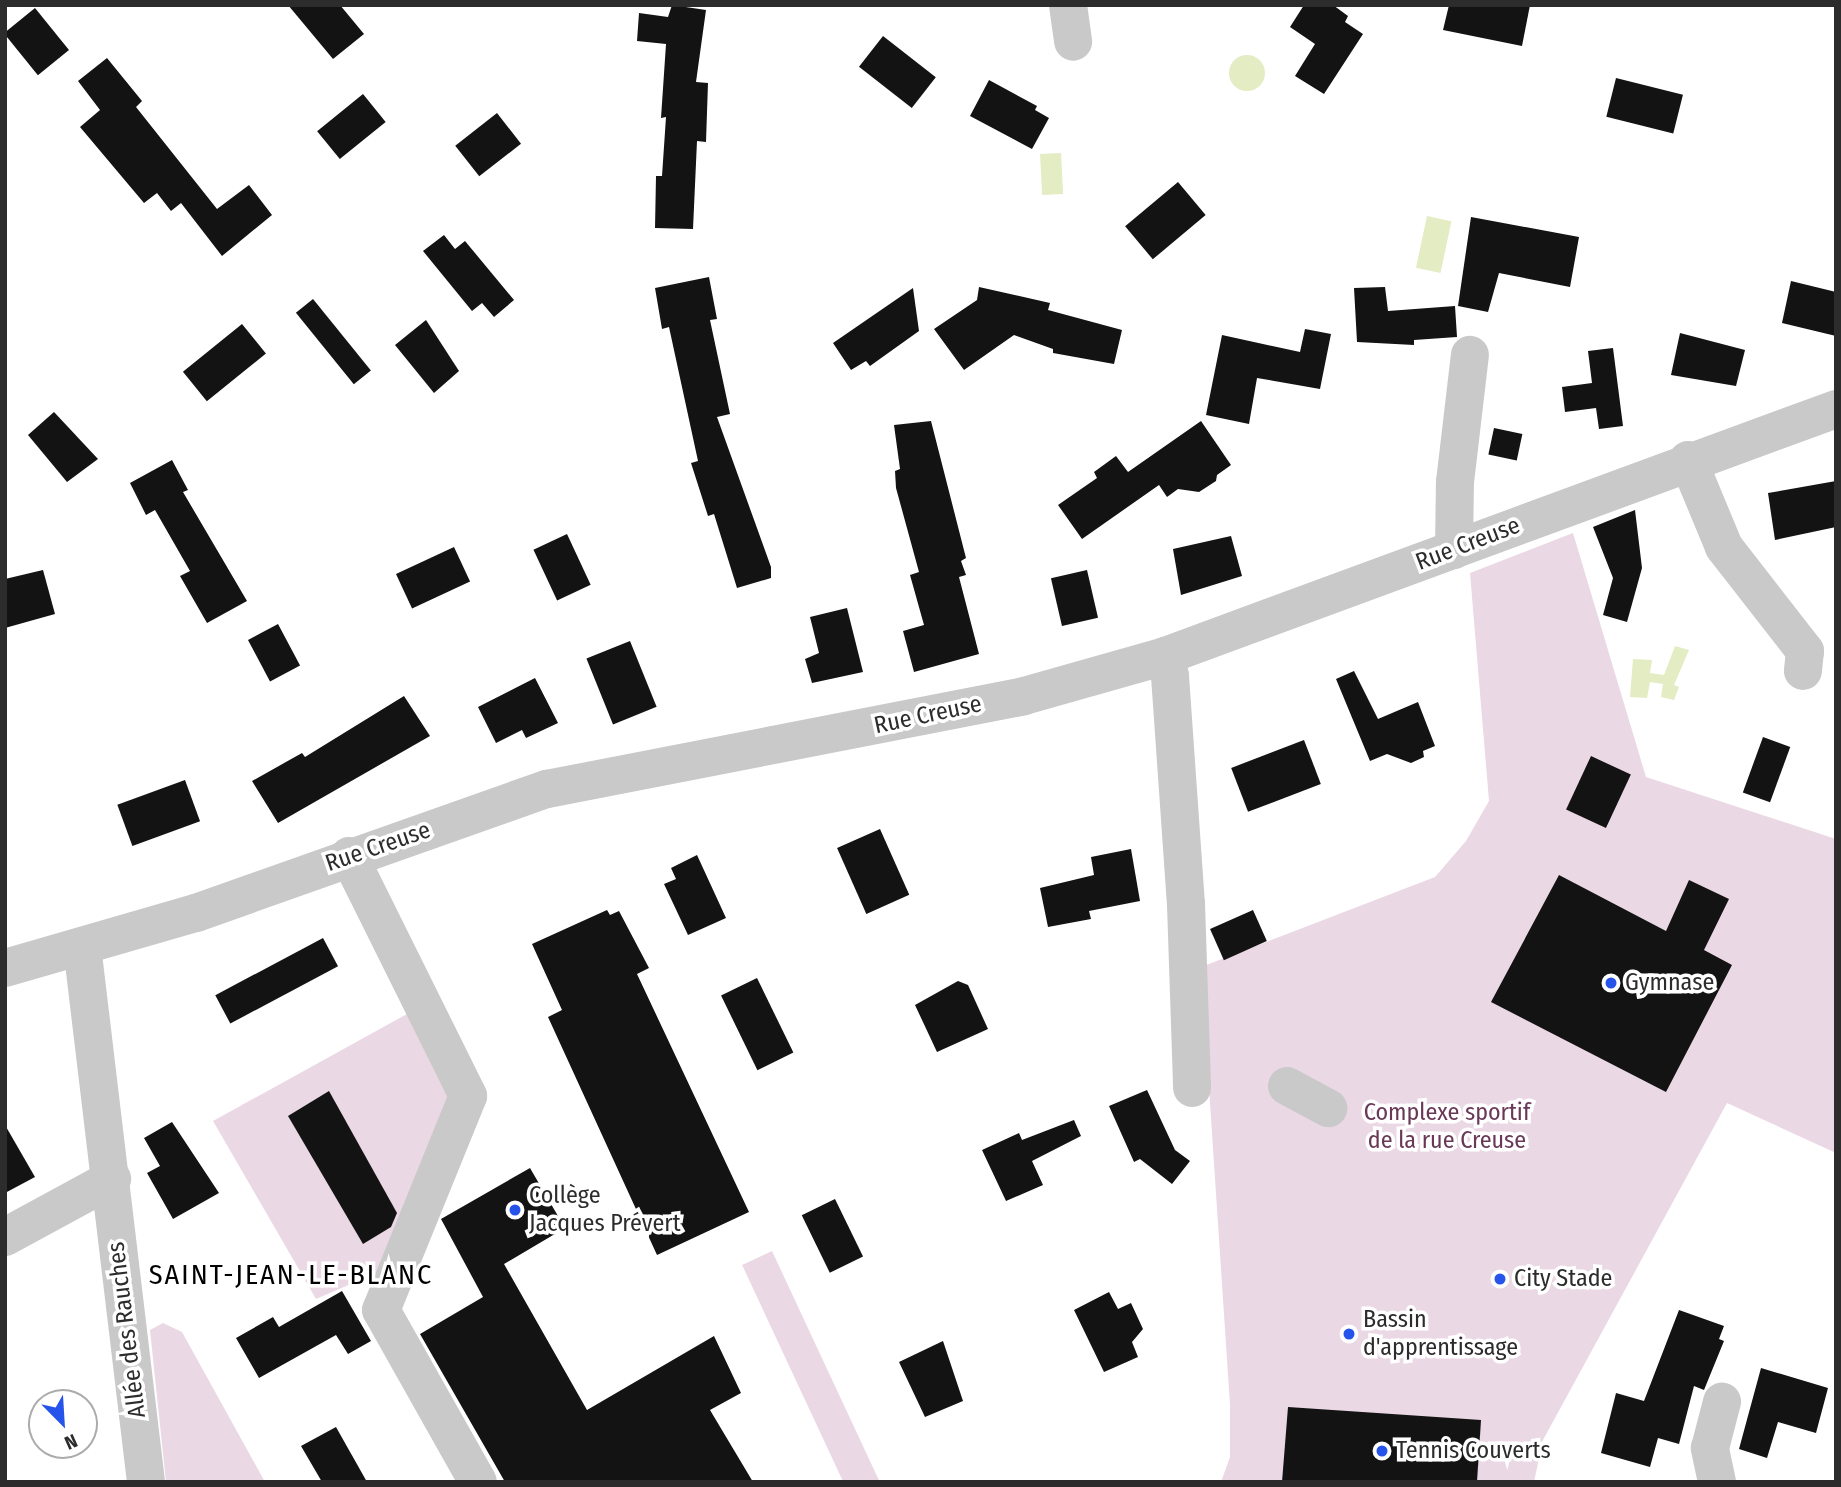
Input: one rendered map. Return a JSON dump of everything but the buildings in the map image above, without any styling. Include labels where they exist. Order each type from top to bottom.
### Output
[{"type":"street","points":[[1454,550],[1455,482],[1470,355]]},
{"type":"street","name":"Rue Creuse","points":[[5,968],[196,913],[349,856],[547,789],[1024,696],[1164,656],[1454,550],[1688,460],[1836,409]]},
{"type":"street","points":[[1688,460],[1724,547],[1805,651],[1803,671]]},
{"type":"street","points":[[1164,656],[1170,676],[1186,904],[1192,1088]]},
{"type":"street","points":[[349,856],[468,1096],[381,1310],[478,1482]]},
{"type":"street","name":"Allée des Rauches","points":[[82,946],[112,1179],[146,1482]]},
{"type":"street","points":[[1287,1086],[1328,1108]]},
{"type":"street","points":[[5,1237],[112,1179]]},
{"type":"street","points":[[1717,1482],[1710,1448],[1722,1402]]},
{"type":"green space","name":"Complexe sportif de la rue Creuse","points":[[1573,533],[1646,777],[1836,839],[1836,1153],[1727,1103],[1543,1440],[1534,1482],[1221,1482],[1230,1457],[1230,1405],[1201,967],[1435,877],[1466,841],[1489,801],[1470,573]]},
{"type":"green space","points":[[416,1009],[456,1098],[388,1268],[316,1299],[213,1121]]},
{"type":"green space","points":[[772,1251],[880,1482],[843,1482],[742,1265]]},
{"type":"green space","points":[[163,1323],[182,1332],[265,1482],[166,1482],[150,1330]]},
{"type":"shaded area","points":[[1247,55],[1259,61],[1265,73],[1259,85],[1247,91],[1235,85],[1229,73],[1235,61]]},
{"type":"shaded area","points":[[1061,153],[1063,194],[1042,195],[1040,154]]},
{"type":"shaded area","points":[[1427,216],[1451,221],[1440,273],[1416,268]]},
{"type":"shaded area","points":[[1675,646],[1689,650],[1674,685],[1679,687],[1674,700],[1661,697],[1663,684],[1650,682],[1647,698],[1630,697],[1633,659],[1652,660],[1650,673],[1664,675]]},
{"type":"place","name":"Gymnase","points":[[1611,983]]},
{"type":"place","name":"Collège Jacques Prévert","points":[[515,1210]]},
{"type":"place","name":"City Stade","points":[[1500,1279]]},
{"type":"place","name":"Bassin d'apprentissage","points":[[1349,1334]]},
{"type":"place","name":"Tennis Couverts","points":[[1382,1451]]},
{"type":"district","name":"SAINT-JEAN-LE-BLANC","points":[[291,1275]]}]
